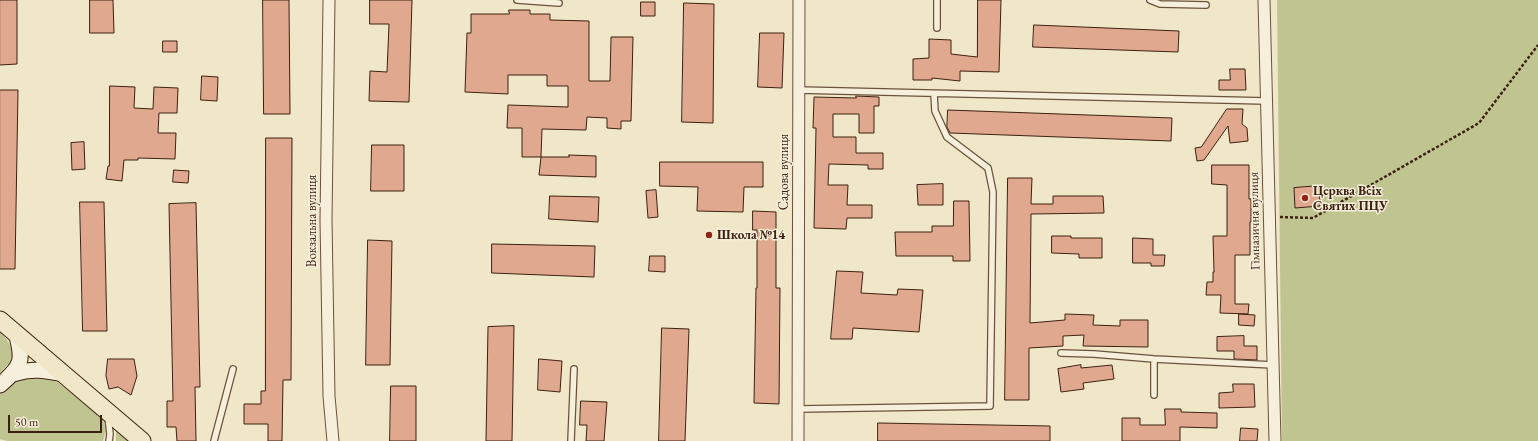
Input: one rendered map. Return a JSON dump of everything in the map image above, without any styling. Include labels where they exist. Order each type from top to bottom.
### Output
[{"type":"main road","points":[[0,320],[142,441]]},
{"type":"main road","points":[[0,385],[13,374],[21,362],[21,352],[16,333]]},
{"type":"main road","points":[[13,374],[28,370],[41,370],[63,374]]},
{"type":"street","name":"Вокзальна вулиця","points":[[329,0],[326,220],[329,396],[333,441]]},
{"type":"street","name":"Садова вулиця","points":[[798,441],[799,0]]},
{"type":"street","name":"Гімназична вулиця","points":[[1264,0],[1275,441]]},
{"type":"lane","points":[[517,0],[559,3]]},
{"type":"lane","points":[[937,0],[937,28]]},
{"type":"lane","points":[[1150,0],[1160,4],[1206,5]]},
{"type":"lane","points":[[798,90],[1266,101]]},
{"type":"lane","points":[[798,409],[990,406],[993,192],[988,168],[947,137],[935,111],[934,94]]},
{"type":"lane","points":[[1061,354],[1094,354],[1154,359],[1273,365]]},
{"type":"lane","points":[[1154,359],[1154,395]]},
{"type":"lane","points":[[214,441],[233,369]]},
{"type":"lane","points":[[571,441],[574,369]]},
{"type":"lane","points":[[107,411],[110,434],[109,441]]},
{"type":"path","points":[[1269,216],[1313,218],[1479,123],[1538,45]]},
{"type":"green space","points":[[1277,0],[1538,0],[1538,441],[1282,441]]},
{"type":"green space","points":[[0,332],[9,344],[14,358],[0,373]]},
{"type":"green space","points":[[32,376],[45,377],[57,382],[102,418],[105,429],[103,441],[7,441],[0,439],[0,393],[19,379]]},
{"type":"green space","points":[[116,428],[131,441],[116,441]]},
{"type":"building","points":[[0,0],[17,0],[17,64],[0,65]]},
{"type":"building","points":[[90,0],[113,0],[114,33],[90,33]]},
{"type":"building","points":[[263,0],[289,0],[290,114],[264,114]]},
{"type":"building","points":[[370,0],[412,0],[409,102],[369,101],[370,71],[387,72],[389,24],[370,24]]},
{"type":"building","points":[[978,0],[1001,0],[999,72],[960,71],[960,81],[932,78],[932,80],[913,80],[913,59],[929,58],[929,39],[951,40],[951,54],[977,57]]},
{"type":"building","points":[[641,2],[655,2],[655,16],[641,16]]},
{"type":"building","points":[[684,3],[714,4],[713,123],[682,122]]},
{"type":"building","points":[[509,10],[530,10],[530,14],[550,14],[550,20],[589,21],[589,81],[610,81],[611,37],[633,37],[631,121],[621,121],[621,129],[607,128],[607,118],[587,117],[586,130],[542,129],[541,157],[522,157],[522,128],[507,128],[508,105],[568,107],[568,86],[547,86],[547,75],[508,75],[508,94],[465,92],[467,33],[471,33],[471,14],[509,14]]},
{"type":"building","points":[[1034,25],[1179,31],[1178,52],[1033,47]]},
{"type":"building","points":[[760,33],[784,33],[782,88],[758,87]]},
{"type":"building","points":[[163,41],[177,41],[177,52],[163,52]]},
{"type":"building","points":[[1230,69],[1245,69],[1246,90],[1219,90],[1219,80],[1230,80]]},
{"type":"building","points":[[202,76],[218,77],[217,101],[201,100]]},
{"type":"building","points":[[110,86],[135,87],[134,108],[153,109],[154,87],[178,88],[177,113],[159,113],[158,133],[176,133],[175,159],[138,158],[138,160],[124,160],[122,181],[106,179],[109,166]]},
{"type":"building","points":[[0,90],[18,90],[15,269],[0,269]]},
{"type":"building","points":[[856,96],[879,97],[879,106],[874,106],[874,133],[859,133],[859,114],[833,114],[833,137],[856,137],[856,153],[883,153],[883,169],[868,169],[868,165],[829,164],[828,185],[848,185],[847,205],[872,205],[872,218],[847,218],[846,229],[814,228],[816,128],[813,128],[814,97],[856,98]]},
{"type":"building","points":[[1227,109],[1243,109],[1242,124],[1247,128],[1248,141],[1230,143],[1228,126],[1204,160],[1197,161],[1195,148],[1201,147]]},
{"type":"building","points":[[948,110],[1172,118],[1171,141],[950,133],[947,127]]},
{"type":"building","points":[[266,138],[292,138],[291,380],[283,380],[282,441],[268,441],[268,424],[244,424],[244,404],[261,404],[261,391],[265,391]]},
{"type":"building","points":[[84,142],[85,169],[72,170],[71,143]]},
{"type":"building","points":[[372,145],[404,145],[404,191],[371,191]]},
{"type":"building","points":[[569,155],[596,156],[596,177],[539,175],[541,157],[569,157]]},
{"type":"building","points":[[660,162],[763,162],[763,187],[744,187],[743,212],[697,211],[698,187],[660,186]]},
{"type":"building","points":[[1212,165],[1249,165],[1249,199],[1251,199],[1250,255],[1235,255],[1235,304],[1249,304],[1248,314],[1220,313],[1221,295],[1206,295],[1207,282],[1213,282],[1213,236],[1227,236],[1227,185],[1212,184]]},
{"type":"building","points":[[174,170],[189,171],[188,183],[173,182]]},
{"type":"building","points":[[1008,178],[1032,178],[1031,204],[1053,204],[1053,196],[1103,196],[1104,213],[1031,214],[1030,323],[1065,320],[1065,314],[1094,315],[1093,325],[1120,326],[1120,320],[1148,320],[1148,347],[1083,346],[1084,335],[1063,336],[1063,346],[1029,348],[1029,400],[1005,400]]},
{"type":"building","points":[[943,184],[943,205],[918,205],[917,185]]},
{"type":"building","name":"Церква Всіх Святих ПЦУ","points":[[1319,186],[1320,206],[1295,208],[1294,188]]},
{"type":"building","points":[[656,190],[658,217],[648,218],[646,191]]},
{"type":"building","points":[[550,196],[599,197],[598,222],[549,219]]},
{"type":"building","points":[[954,201],[969,201],[970,261],[953,261],[953,256],[896,256],[895,232],[932,232],[932,226],[953,226]]},
{"type":"building","points":[[80,202],[104,202],[107,331],[83,331]]},
{"type":"building","points":[[196,203],[200,387],[195,387],[196,441],[177,441],[176,427],[167,427],[167,401],[173,401],[169,204]]},
{"type":"building","points":[[753,211],[776,212],[776,288],[780,288],[779,404],[754,403],[757,230],[753,230]]},
{"type":"building","points":[[1052,236],[1071,236],[1071,238],[1102,238],[1102,258],[1079,258],[1079,254],[1052,253]]},
{"type":"building","points":[[1133,238],[1153,239],[1153,255],[1165,255],[1164,266],[1151,266],[1151,263],[1133,263]]},
{"type":"building","points":[[368,240],[392,241],[390,365],[366,365]]},
{"type":"building","points":[[492,244],[595,246],[594,277],[492,273]]},
{"type":"building","points":[[650,256],[665,256],[665,272],[649,271]]},
{"type":"building","points":[[837,271],[863,272],[861,293],[897,295],[898,289],[923,290],[919,332],[853,328],[852,339],[831,339]]},
{"type":"building","points":[[1239,314],[1255,315],[1254,326],[1239,325]]},
{"type":"building","points":[[514,326],[512,441],[486,441],[488,327]]},
{"type":"building","points":[[662,328],[689,329],[685,441],[659,441]]},
{"type":"building","points":[[1244,336],[1244,346],[1257,346],[1257,360],[1234,359],[1234,351],[1217,351],[1217,337]]},
{"type":"building","points":[[108,359],[134,359],[137,376],[131,395],[118,387],[109,389],[106,376]]},
{"type":"building","points":[[539,359],[562,361],[560,392],[538,390]]},
{"type":"building","points":[[1081,365],[1081,368],[1112,365],[1114,379],[1083,383],[1084,389],[1061,392],[1058,369]]},
{"type":"building","points":[[1233,384],[1254,384],[1255,407],[1219,408],[1219,393],[1233,392]]},
{"type":"building","points":[[391,386],[416,386],[416,441],[390,441]]},
{"type":"building","points":[[581,401],[607,402],[604,441],[586,441],[587,425],[580,425]]},
{"type":"building","points":[[1165,409],[1181,409],[1181,412],[1217,413],[1217,428],[1180,427],[1180,441],[1122,441],[1122,418],[1140,418],[1140,425],[1165,425]]},
{"type":"building","points":[[878,423],[1050,426],[1050,441],[878,441]]},
{"type":"building","points":[[1241,428],[1258,429],[1257,441],[1240,441]]},
{"type":"place","name":"Церква Всіх Святих ПЦУ","points":[[1305,198]]},
{"type":"place","name":"Школа №14","points":[[709,235]]}]
